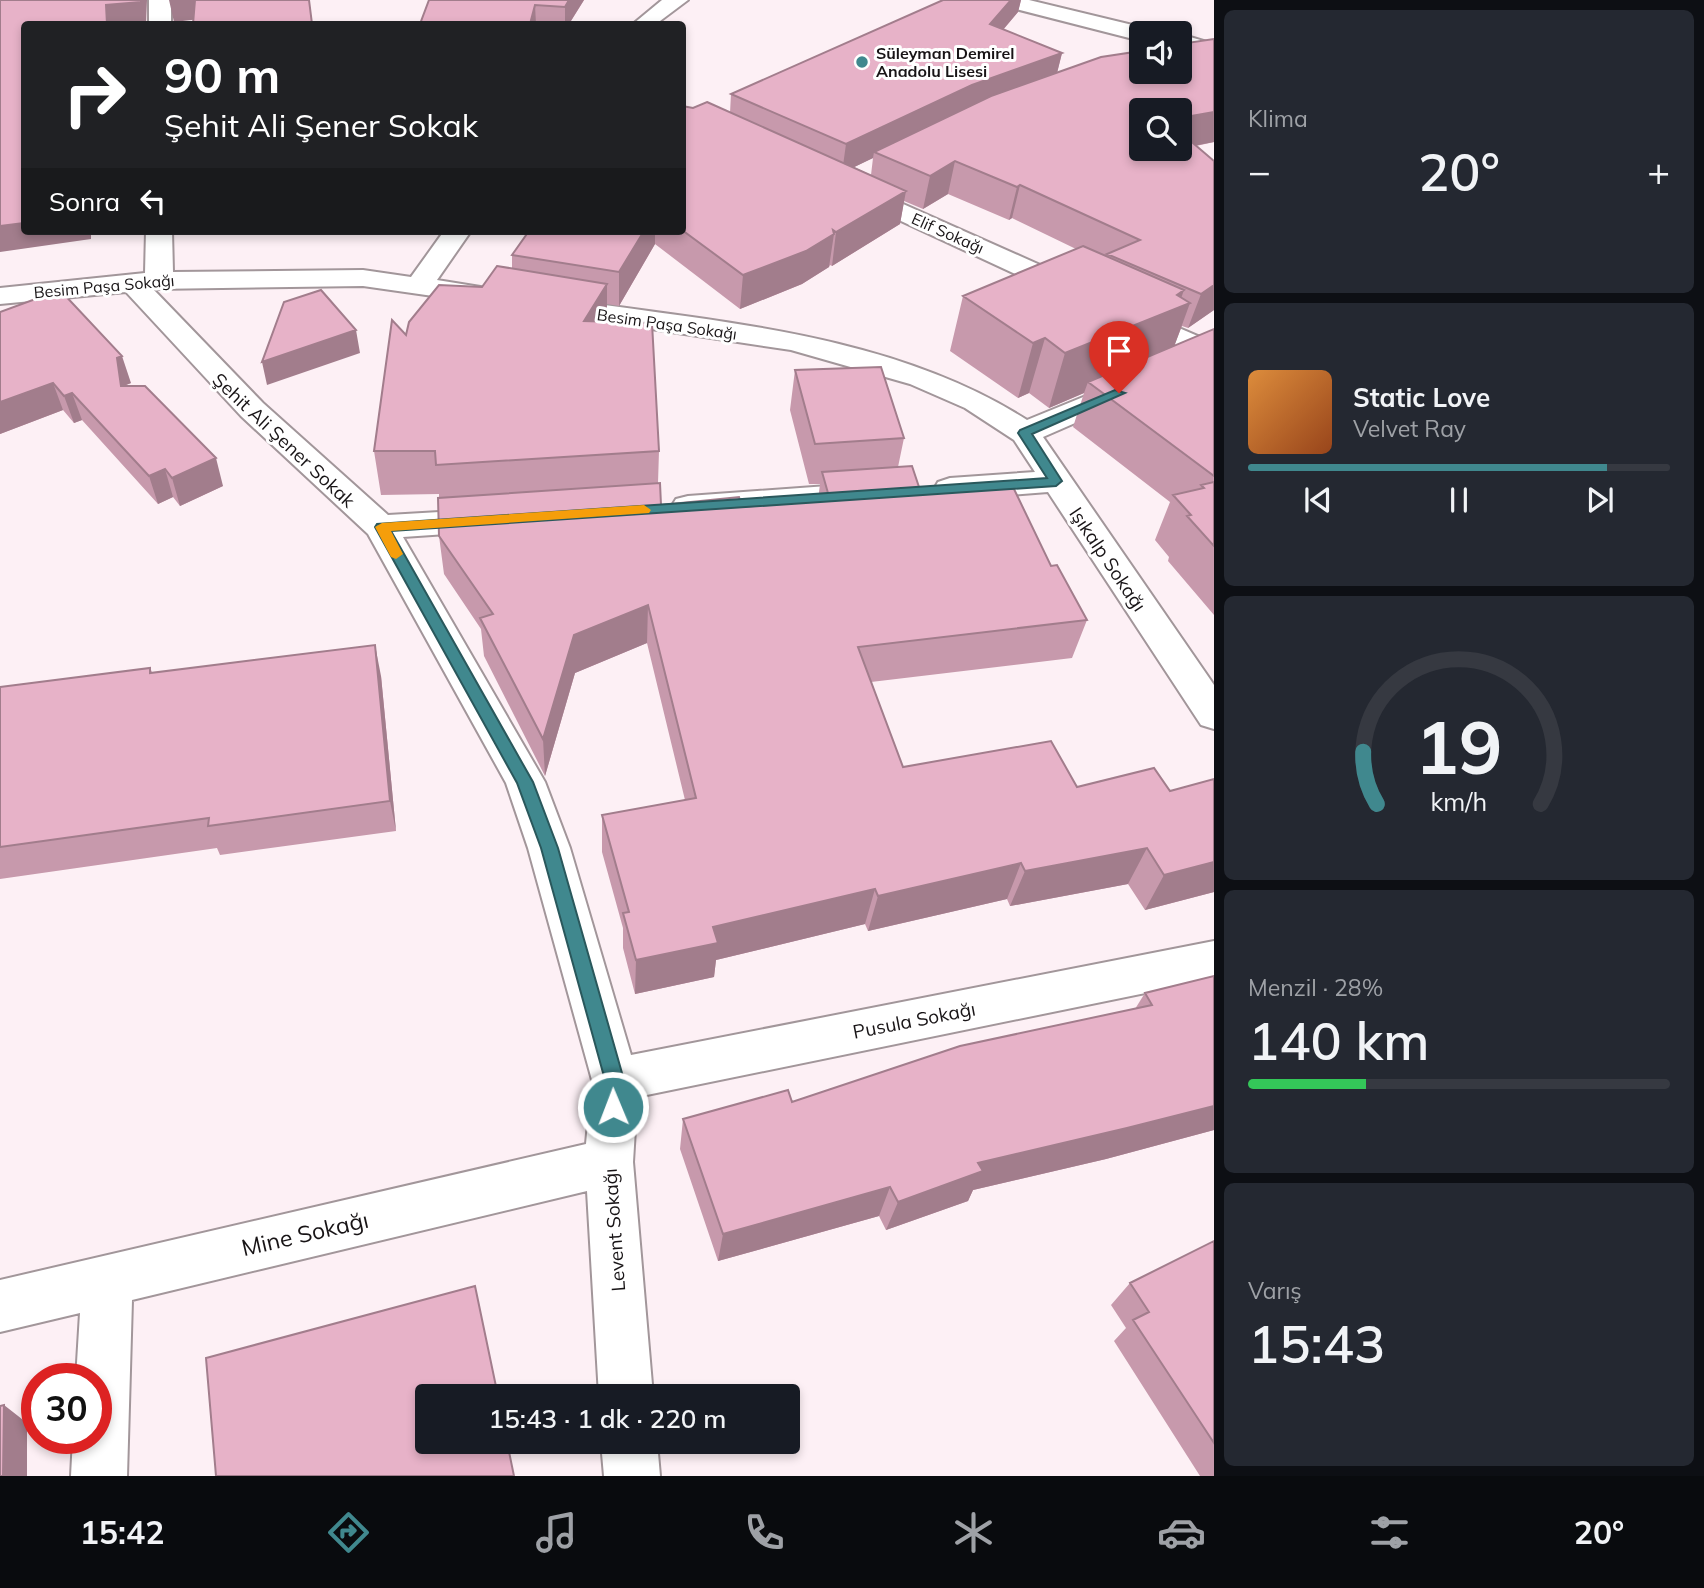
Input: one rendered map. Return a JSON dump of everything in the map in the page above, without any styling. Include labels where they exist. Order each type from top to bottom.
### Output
[{"type":"street","points":[[160,0],[160,21]]},
{"type":"street","points":[[648,21],[677,0]]},
{"type":"street","points":[[1003,0],[1129,31]]},
{"type":"street","points":[[1192,41],[1214,37]]},
{"type":"street","points":[[1192,46],[1214,51]]},
{"type":"street","name":"Elif Sokağı","points":[[867,173],[837,182],[1214,354]]},
{"type":"street","points":[[146,281],[158,235]]},
{"type":"street","points":[[420,284],[455,235]]},
{"type":"street","name":"Besim Paşa Sokağı","points":[[0,296],[146,281],[363,278],[420,284],[794,342],[921,378],[976,401],[1025,433]]},
{"type":"street","name":"Şehit Ali Şener Sokak","points":[[146,281],[209,369],[335,489],[382,527]]},
{"type":"street","points":[[1025,433],[1214,354]]},
{"type":"street","name":"Işıkalp Sokağı","points":[[1025,433],[1214,715]]},
{"type":"street","points":[[657,509],[1056,481]]},
{"type":"street","points":[[382,527],[519,518]]},
{"type":"street","name":"Levent Sokağı","points":[[382,527],[525,782],[549,848],[615,1080],[609,1161],[625,1384]]},
{"type":"street","name":"Pusula Sokağı","points":[[615,1080],[1214,960]]},
{"type":"street","name":"Mine Sokağı","points":[[0,1306],[609,1161]]},
{"type":"street","points":[[99,1476],[107,1281]]},
{"type":"street","points":[[630,1454],[632,1476]]},
{"type":"building","points":[[0,0],[141,0],[106,5],[107,21],[21,21],[21,223],[0,226]]},
{"type":"building","points":[[195,0],[309,0],[312,21],[193,21]]},
{"type":"building","points":[[429,0],[569,0],[565,7],[535,5],[531,21],[421,21]]},
{"type":"building","points":[[943,0],[1011,0],[990,24],[1062,53],[972,85],[846,144],[731,94]]},
{"type":"building","points":[[1214,39],[1214,112],[1192,116],[1192,98],[1129,98],[1129,161],[1192,161],[1192,142],[1214,161],[1214,285],[1201,294],[1107,254],[1140,240],[1020,185],[1017,187],[955,161],[930,176],[874,152],[991,96],[1101,57],[1129,53],[1129,84],[1192,84],[1192,42]]},
{"type":"building","points":[[707,102],[906,191],[836,232],[833,230],[834,234],[806,251],[743,275],[686,233],[686,107],[693,108]]},
{"type":"building","points":[[526,235],[642,235],[619,272],[512,255]]},
{"type":"building","points":[[1083,246],[1184,290],[1177,295],[1190,303],[1065,353],[1045,338],[1033,343],[963,296]]},
{"type":"building","points":[[497,266],[607,284],[584,321],[652,323],[659,451],[436,465],[435,451],[374,451],[392,320],[406,335],[409,322],[439,285],[482,287]]},
{"type":"building","points":[[60,290],[122,356],[117,358],[121,386],[145,386],[216,458],[172,478],[165,469],[149,476],[72,393],[64,396],[53,383],[0,402],[0,312]]},
{"type":"building","points":[[321,290],[356,330],[262,362],[284,302]]},
{"type":"building","points":[[1214,329],[1214,476],[1088,382]]},
{"type":"building","points":[[881,367],[904,438],[815,444],[795,370]]},
{"type":"building","points":[[912,466],[920,490],[1002,483],[1005,489],[1014,489],[1051,566],[1057,565],[1087,620],[858,647],[903,767],[1051,741],[1077,787],[1154,768],[1170,791],[1214,779],[1214,862],[1164,875],[1147,848],[1025,871],[1021,863],[878,896],[875,889],[713,927],[718,943],[636,960],[623,913],[629,912],[602,815],[696,798],[648,605],[574,635],[543,739],[480,618],[493,614],[439,536],[438,498],[660,483],[661,505],[739,497],[742,507],[830,500],[822,472]]},
{"type":"building","points":[[1214,482],[1214,546],[1187,516],[1191,515],[1173,495],[1204,488],[1201,485]]},
{"type":"building","points":[[375,645],[390,801],[208,826],[209,818],[0,847],[0,687],[150,668],[150,673]]},
{"type":"building","points":[[1214,976],[1214,1106],[978,1163],[983,1171],[898,1202],[890,1187],[723,1234],[683,1119],[788,1090],[792,1102],[960,1046],[1152,1005],[1145,993]]},
{"type":"building","points":[[1214,1241],[1214,1443],[1133,1320],[1149,1312],[1130,1283]]},
{"type":"building","points":[[475,1286],[495,1384],[415,1384],[415,1454],[509,1454],[514,1476],[216,1476],[206,1358]]},
{"type":"building","points":[[4,1405],[3,1476],[0,1476],[0,1406]]},
{"type":"slow traffic","points":[[396,554],[382,527],[644,510]]},
{"type":"place","name":"Süleyman Demirel Anadolu Lisesi","points":[[862,62]]},
{"type":"route","points":[[613,1107],[615,1080],[549,848],[525,782],[382,527],[1056,481],[1025,433],[1119,393]]}]
